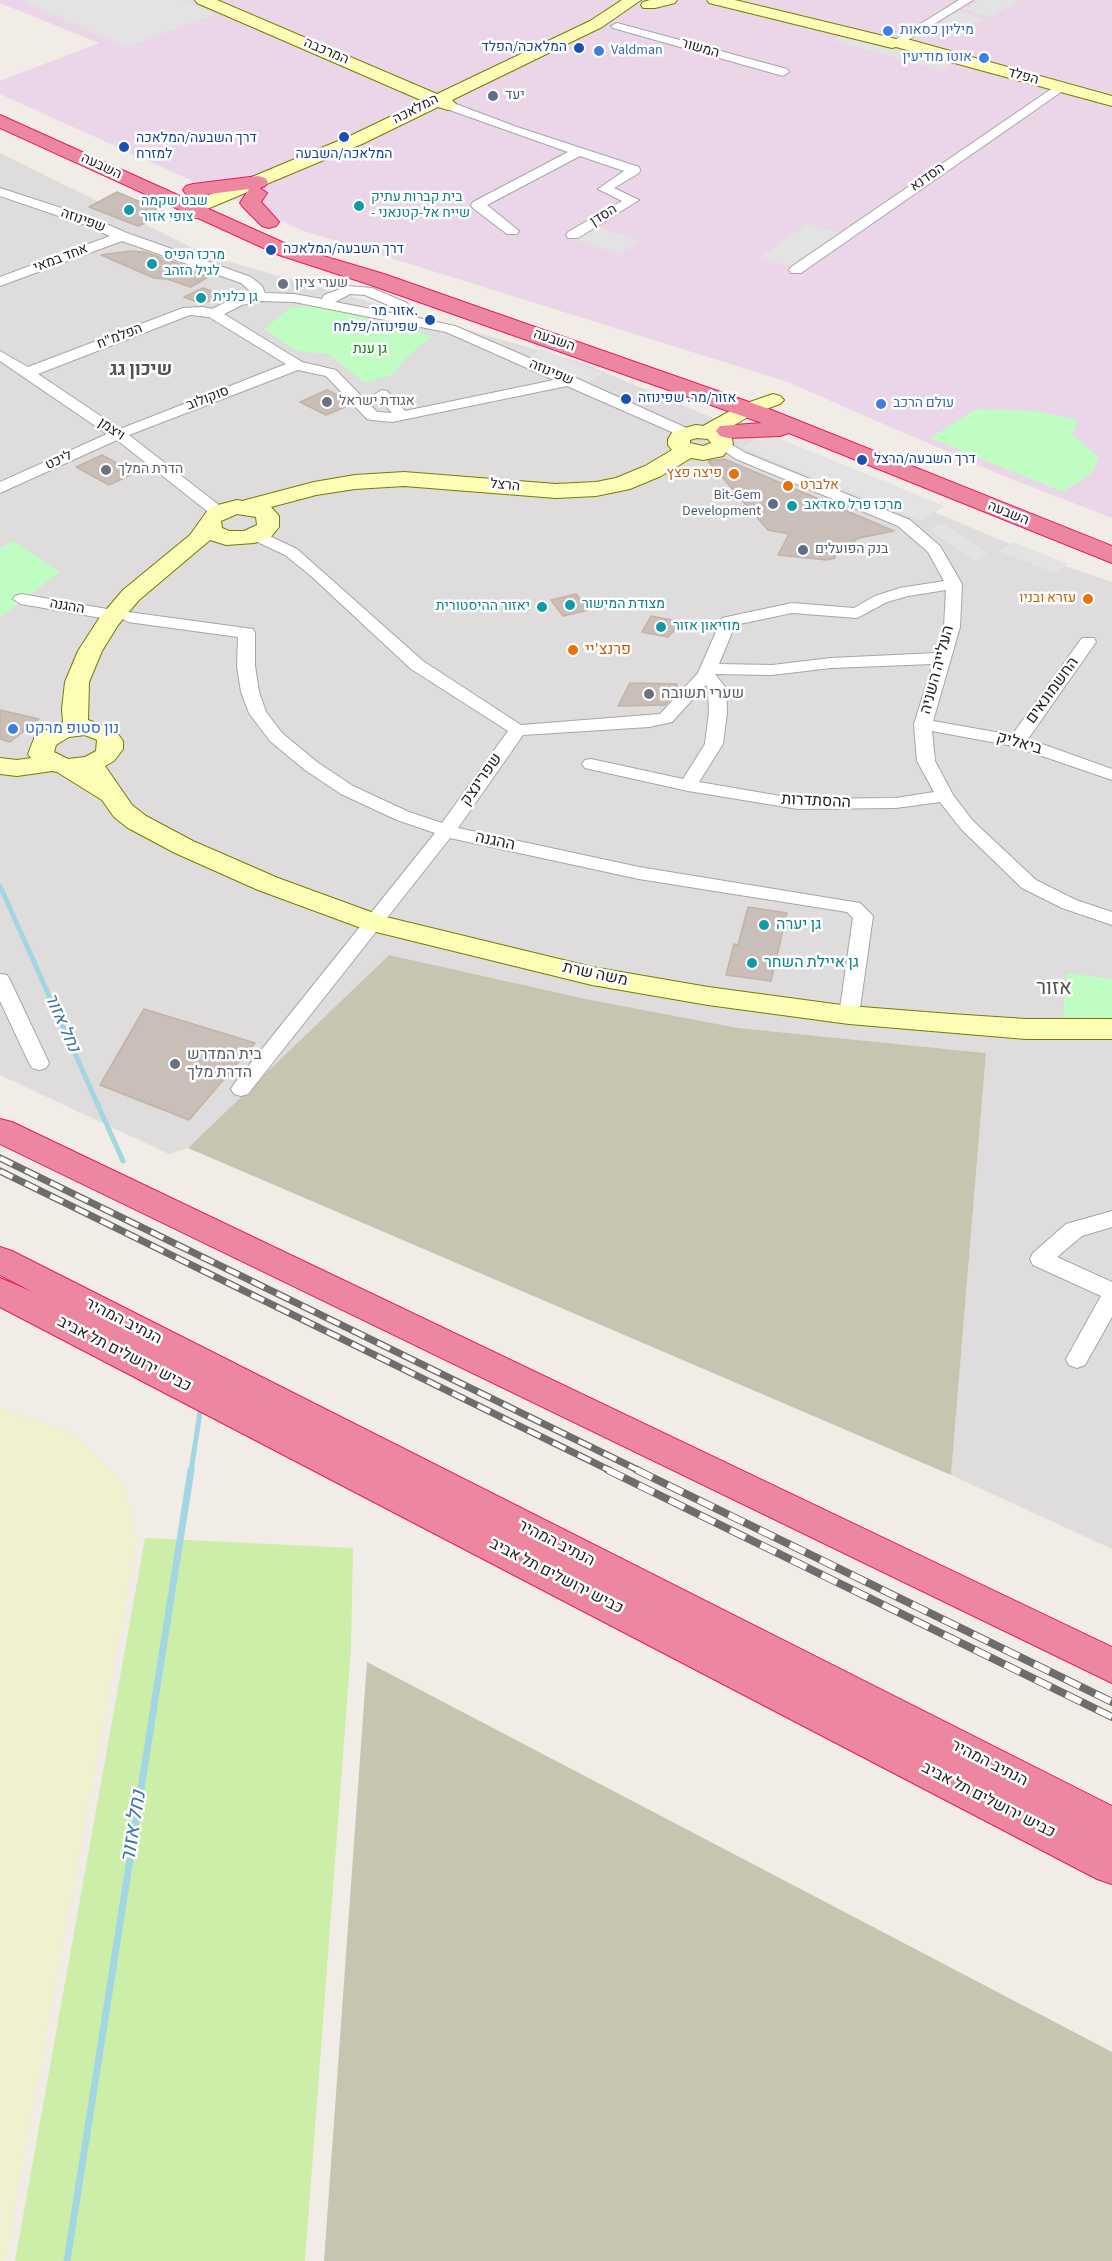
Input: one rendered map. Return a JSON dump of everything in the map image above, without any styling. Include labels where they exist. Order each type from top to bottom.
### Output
[{"type":"highway","name":"השבעה","points":[[0,101],[206,202],[286,251],[673,382],[760,408],[1112,534]]},
{"type":"highway","name":"השבעה","points":[[0,121],[78,156],[206,202],[666,360],[825,439],[1112,555]]},
{"type":"highway","points":[[206,202],[218,189],[257,187],[250,203],[269,222]]},
{"type":"highway","points":[[673,382],[717,405],[722,416],[709,438]]},
{"type":"highway","points":[[709,438],[756,428],[780,429],[825,439]]},
{"type":"highway","points":[[0,1130],[1112,1666]]},
{"type":"highway","name":"הנתיב המהיר","points":[[0,1260],[1112,1827]]},
{"type":"highway","name":"כביש ירושלים תל אביב","points":[[0,1291],[1112,1865]]},
{"type":"street","name":"המרכבה","points":[[203,0],[437,99]]},
{"type":"street","name":"המרכבה","points":[[231,0],[437,99]]},
{"type":"street","points":[[646,2],[669,0]]},
{"type":"street","name":"הפלד","points":[[715,0],[934,52],[1112,100]]},
{"type":"street","name":"הפלד","points":[[742,0],[897,43]]},
{"type":"street","points":[[897,43],[967,0]]},
{"type":"street","name":"המלאכה","points":[[206,202],[339,159],[437,99],[646,2]]},
{"type":"street","name":"המלאכה","points":[[437,99],[617,26],[646,2]]},
{"type":"street","name":"המשור","points":[[617,26],[783,72]]},
{"type":"street","name":"הסדנא","points":[[796,270],[1060,87]]},
{"type":"street","points":[[437,99],[452,113],[471,114]]},
{"type":"street","name":"הסדן","points":[[437,99],[471,114],[634,170],[604,189],[632,200],[573,236]]},
{"type":"street","name":"הסדן","points":[[437,99],[524,128],[535,135]]},
{"type":"street","points":[[512,231],[478,205],[580,151]]},
{"type":"street","name":"שפינוזה","points":[[0,192],[90,222],[122,236],[246,280],[257,289],[259,297]]},
{"type":"street","name":"אחד במאי","points":[[0,282],[122,236]]},
{"type":"street","points":[[328,304],[329,298],[348,290],[367,291],[402,306],[413,321]]},
{"type":"street","name":"שפינוזה","points":[[214,314],[237,302],[259,297],[294,297],[450,329],[709,438]]},
{"type":"street","name":"הפלמ\"ח","points":[[27,373],[188,311],[214,314]]},
{"type":"street","points":[[214,314],[297,364],[331,373],[372,416],[392,418],[571,381]]},
{"type":"street","name":"ויצמן","points":[[0,355],[119,434],[174,474],[215,525]]},
{"type":"street","name":"סוקולוב","points":[[119,434],[297,364]]},
{"type":"street","points":[[382,394],[402,416]]},
{"type":"street","name":"הרצל","points":[[215,525],[314,489],[355,482],[404,479],[556,491],[596,489],[622,484],[653,471],[760,408]]},
{"type":"street","name":"ליכט","points":[[0,488],[119,434]]},
{"type":"street","points":[[255,535],[291,552],[417,665],[518,730],[649,722],[666,718],[706,672],[728,622],[792,608],[857,613],[881,599],[906,591],[954,584],[934,549],[904,523],[741,456],[709,438]]},
{"type":"street","points":[[82,727],[74,709],[77,682],[90,651],[121,616],[131,595],[215,525],[236,539],[263,532],[269,522],[255,510]]},
{"type":"street","name":"העלייה השניה","points":[[954,584],[952,627],[923,724],[926,761],[945,796],[975,832],[1029,884],[1069,904],[1112,919]]},
{"type":"street","name":"ההגנה","points":[[21,599],[121,616],[247,633],[246,666],[250,692],[258,713],[276,737],[311,766],[347,790],[403,816],[446,831],[639,873],[853,907],[863,916],[849,1015]]},
{"type":"street","name":"החשמונאים","points":[[1017,741],[1088,642]]},
{"type":"street","points":[[706,672],[772,670],[831,663],[943,658]]},
{"type":"street","points":[[688,786],[714,744],[718,712],[717,688],[706,672]]},
{"type":"street","name":"ביאליק","points":[[923,724],[1017,741],[1112,775]]},
{"type":"street","points":[[2,766],[17,768],[53,761],[92,764],[105,756],[110,748],[110,741],[98,730],[82,727],[52,735],[44,741],[53,761]]},
{"type":"street","name":"שפרינצק","points":[[241,1089],[446,831],[518,730]]},
{"type":"street","name":"משה שרת","points":[[53,761],[112,796]]},
{"type":"street","name":"משה שרת","points":[[92,764],[123,812],[137,822],[184,847],[268,884],[374,923],[592,976],[708,996],[849,1015],[1026,1029],[1112,1029]]},
{"type":"street","name":"ההסתדרות","points":[[591,764],[688,786],[798,804],[896,803],[945,796]]},
{"type":"street","points":[[0,980],[39,1063]]},
{"type":"street","points":[[1112,1219],[1074,1230],[1041,1259],[1112,1292]]},
{"type":"street","points":[[1077,1359],[1112,1297]]},
{"type":"shaded area","points":[[0,0],[1112,0],[1112,518],[1001,475],[785,381],[301,230],[0,94],[0,81],[99,43],[0,3]]},
{"type":"shaded area","points":[[183,0],[215,14],[127,47],[23,1]]},
{"type":"shaded area","points":[[981,0],[1021,0],[989,17],[964,9]]},
{"type":"shaded area","points":[[959,11],[985,19],[956,32],[940,34],[927,32]]},
{"type":"shaded area","points":[[844,34],[956,62],[941,70],[834,41]]},
{"type":"shaded area","name":"אזור","points":[[0,153],[209,256],[583,363],[1050,561],[1112,582],[1112,1549],[951,1475],[986,1053],[738,1028],[591,1000],[389,955],[188,1148],[169,1154],[0,1075]]},
{"type":"shaded area","points":[[585,223],[641,241],[619,254],[564,236]]},
{"type":"shaded area","points":[[807,224],[844,234],[795,268],[760,257]]},
{"type":"shaded area","points":[[541,349],[603,374],[586,383],[525,358]]},
{"type":"shaded area","points":[[766,433],[944,506],[921,521],[742,448]]},
{"type":"shaded area","points":[[943,524],[988,554],[974,560],[929,529]]},
{"type":"shaded area","points":[[1014,542],[1068,564],[1055,573],[998,551]]},
{"type":"shaded area","points":[[389,955],[591,1000],[738,1028],[986,1053],[951,1475],[188,1148]]},
{"type":"shaded area","points":[[0,1408],[76,1435],[124,1484],[137,1539],[5,2261],[0,2261]]},
{"type":"shaded area","points":[[367,1662],[1112,2052],[1112,2261],[324,2261]]},
{"type":"green space","name":"גן ענת","points":[[315,305],[432,336],[407,357],[393,374],[365,383],[328,354],[297,351],[264,329],[290,308]]},
{"type":"green space","points":[[976,409],[1036,411],[1078,420],[1072,435],[1099,457],[1091,474],[1063,492],[930,438]]},
{"type":"green space","points":[[13,541],[60,572],[0,617],[0,548]]},
{"type":"green space","points":[[1067,973],[1112,979],[1112,1018],[1063,1017]]},
{"type":"green space","points":[[145,1538],[353,1548],[351,1648],[305,2261],[15,2261]]},
{"type":"building","name":"שבט שקמה צופי אזור","points":[[117,192],[168,214],[138,226],[89,207]]},
{"type":"building","name":"מרכז הפיס לגיל הזהב","points":[[130,251],[145,252],[196,270],[192,272],[208,277],[191,287],[167,279],[154,278],[101,255]]},
{"type":"building","name":"גן כלנית","points":[[203,288],[221,295],[203,304],[184,297]]},
{"type":"building","name":"אגודת ישראל","points":[[327,390],[344,398],[350,405],[326,415],[300,402]]},
{"type":"building","name":"הדרת המלך","points":[[102,455],[135,473],[109,485],[76,467]]},
{"type":"building","name":"מרכז פרל סאדאב","points":[[724,459],[894,531],[859,538],[835,554],[835,558],[827,560],[778,555],[789,534],[768,530],[708,461]]},
{"type":"building","name":"מצודת המישור","points":[[576,594],[589,610],[563,616],[551,600]]},
{"type":"building","name":"מוזיאון אזור","points":[[651,616],[682,622],[668,637],[642,632]]},
{"type":"building","name":"שערי תשובה","points":[[630,683],[677,684],[674,695],[665,705],[618,706]]},
{"type":"building","name":"נון סטופ מרקט","points":[[0,710],[39,719],[10,742],[0,739]]},
{"type":"building","points":[[748,907],[787,913],[771,981],[726,975],[734,944],[738,945]]},
{"type":"building","name":"בית המדרש הדרת מלך","points":[[144,1009],[255,1043],[189,1120],[100,1085]]},
{"type":"waterway","name":"נחל אזור","points":[[0,886],[123,1161]]},
{"type":"waterway","name":"נחל אזור","points":[[191,1471],[201,1406]]},
{"type":"waterway","name":"נחל אזור","points":[[67,2261],[191,1470]]},
{"type":"railway","points":[[0,1158],[640,1471]]},
{"type":"railway","points":[[0,1171],[611,1471]]},
{"type":"railway","points":[[608,1470],[1112,1717]]},
{"type":"railway","points":[[637,1470],[1112,1702]]},
{"type":"place","name":"מיליון כסאות","points":[[888,31]]},
{"type":"place","name":"המלאכה/הפלד","points":[[579,48]]},
{"type":"place","name":"Valdman","points":[[599,51]]},
{"type":"place","name":"אוטו מודיעין","points":[[984,58]]},
{"type":"place","name":"יעד","points":[[493,96]]},
{"type":"place","name":"המלאכה/השבעה","points":[[344,137]]},
{"type":"place","name":"דרך השבעה/המלאכה למזרח","points":[[124,147]]},
{"type":"place","name":"בית קברות עתיק - שייח אל-קטנאני","points":[[359,206]]},
{"type":"place","name":"שבט שקמה צופי אזור","points":[[129,210]]},
{"type":"place","name":"דרך השבעה/המלאכה","points":[[271,250]]},
{"type":"place","name":"מרכז הפיס לגיל הזהב","points":[[152,264]]},
{"type":"place","name":"שערי ציון","points":[[283,284]]},
{"type":"place","name":"גן כלנית","points":[[201,298]]},
{"type":"place","name":"אזור מר. שפינוזה/פלמח","points":[[430,320]]},
{"type":"place","name":"אזור/מר. שפינוזה","points":[[626,399]]},
{"type":"place","name":"אגודת ישראל","points":[[327,402]]},
{"type":"place","name":"עולם הרכב","points":[[881,404]]},
{"type":"place","name":"דרך השבעה/הרצל","points":[[862,460]]},
{"type":"place","name":"הדרת המלך","points":[[106,470]]},
{"type":"place","name":"פיצה פצץ","points":[[734,474]]},
{"type":"place","name":"אלברט","points":[[788,486]]},
{"type":"place","name":"Bit-Gem Development","points":[[773,504]]},
{"type":"place","name":"מרכז פרל סאדאב","points":[[792,506]]},
{"type":"place","name":"בנק הפועלים","points":[[803,550]]},
{"type":"place","name":"עזרא ובניו","points":[[1088,599]]},
{"type":"place","name":"מצודת המישור","points":[[570,605]]},
{"type":"place","name":"יאזור ההיסטורית","points":[[542,607]]},
{"type":"place","name":"מוזיאון אזור","points":[[661,627]]},
{"type":"place","name":"פרנצ'יי","points":[[573,650]]},
{"type":"place","name":"שערי תשובה","points":[[649,694]]},
{"type":"place","name":"נון סטופ מרקט","points":[[13,729]]},
{"type":"place","name":"גן יערה","points":[[764,925]]},
{"type":"place","name":"גן איילת השחר","points":[[752,963]]},
{"type":"place","name":"בית המדרש הדרת מלך","points":[[175,1064]]},
{"type":"district","name":"שיכון גג","points":[[141,371]]},
{"type":"district","name":"אזור","points":[[1054,990]]}]
